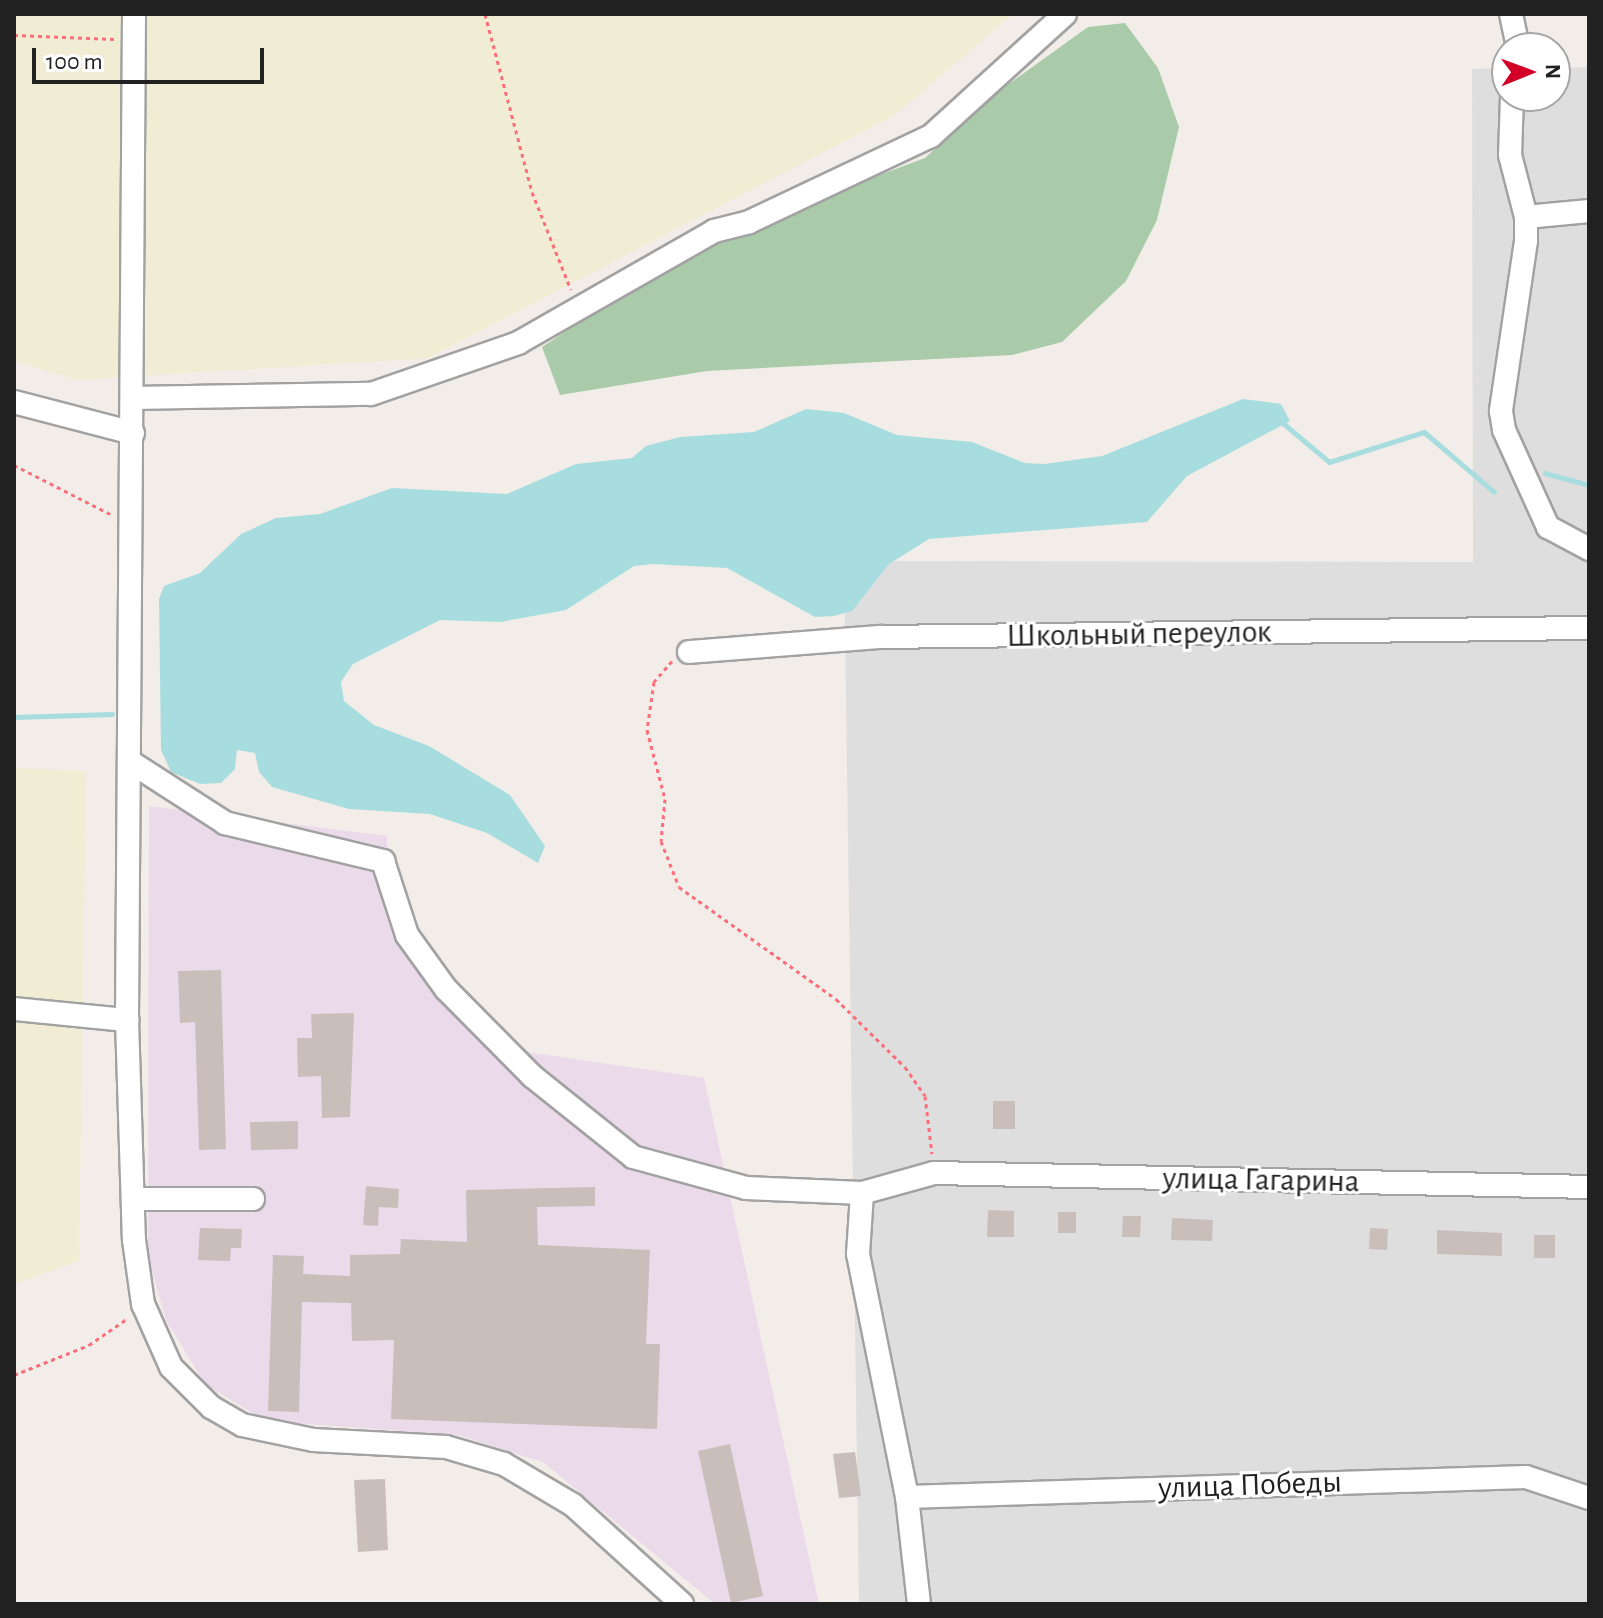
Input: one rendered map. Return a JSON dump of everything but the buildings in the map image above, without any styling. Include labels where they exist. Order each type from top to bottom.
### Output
[{"type":"street","points":[[134,14],[132,763],[127,1020],[133,1199],[143,1304],[171,1367],[211,1407],[242,1425],[313,1440],[446,1447],[504,1464],[573,1505],[682,1604]]},
{"type":"street","points":[[132,398],[371,394],[518,343],[577,313],[714,231],[749,222],[931,136],[1065,14]]},
{"type":"street","points":[[1511,112],[1510,155],[1526,217],[1501,411],[1504,430],[1548,527],[1589,549]]},
{"type":"street","points":[[1526,217],[1589,211]]},
{"type":"street","points":[[14,402],[133,433]]},
{"type":"street","name":"Школьный переулок","points":[[689,652],[880,637],[1589,628]]},
{"type":"street","name":"улица Гагарина","points":[[132,763],[225,823],[383,861],[407,935],[446,989],[532,1076],[633,1157],[746,1188],[862,1193],[934,1173],[1589,1187]]},
{"type":"street","points":[[14,1009],[127,1020]]},
{"type":"street","points":[[862,1193],[858,1254],[907,1497],[919,1604]]},
{"type":"street","points":[[133,1199],[253,1199]]},
{"type":"street","name":"улица Победы","points":[[907,1497],[1526,1477],[1589,1498]]},
{"type":"path","points":[[485,14],[532,192],[577,313]]},
{"type":"path","points":[[14,35],[134,39]]},
{"type":"path","points":[[14,465],[133,526]]},
{"type":"path","points":[[689,652],[669,663],[654,682],[648,705],[647,730],[665,799],[661,841],[667,864],[679,887],[704,911],[783,957],[905,1067],[925,1096],[934,1173]]},
{"type":"path","points":[[14,1375],[89,1345],[143,1304]]},
{"type":"shaded area","points":[[14,14],[1013,14],[895,115],[428,358],[78,380],[14,361]]},
{"type":"shaded area","points":[[1589,67],[1589,1604],[859,1604],[844,561],[1473,562],[1472,69],[1491,68],[1491,112],[1571,112],[1571,68]]},
{"type":"shaded area","points":[[14,768],[86,771],[79,1261],[14,1284]]},
{"type":"shaded area","points":[[149,806],[387,836],[387,911],[486,1046],[704,1078],[819,1604],[715,1604],[543,1462],[458,1435],[265,1421],[205,1384],[166,1320],[148,1256]]},
{"type":"green space","points":[[1125,23],[1158,68],[1179,127],[1157,220],[1126,281],[1062,342],[1012,355],[707,371],[560,395],[542,347],[706,240],[925,158],[992,96],[1088,27]]},
{"type":"water","points":[[1243,399],[1281,404],[1290,421],[1187,476],[1147,522],[929,539],[889,564],[852,611],[815,617],[727,568],[653,564],[634,566],[566,610],[500,622],[440,620],[353,664],[341,682],[344,701],[374,725],[429,746],[510,795],[545,846],[538,863],[487,833],[430,814],[349,809],[272,787],[259,772],[255,753],[237,750],[235,769],[221,783],[200,784],[171,772],[161,750],[159,599],[164,586],[200,573],[241,534],[276,518],[320,514],[392,488],[507,494],[576,464],[632,458],[646,446],[680,437],[754,432],[806,409],[844,413],[897,435],[972,442],[1025,463],[1044,464],[1102,456]]},
{"type":"waterway","points":[[1278,419],[1329,462],[1424,432],[1494,492]]},
{"type":"waterway","points":[[1545,473],[1589,485]]},
{"type":"waterway","points":[[14,717],[112,714]]}]
